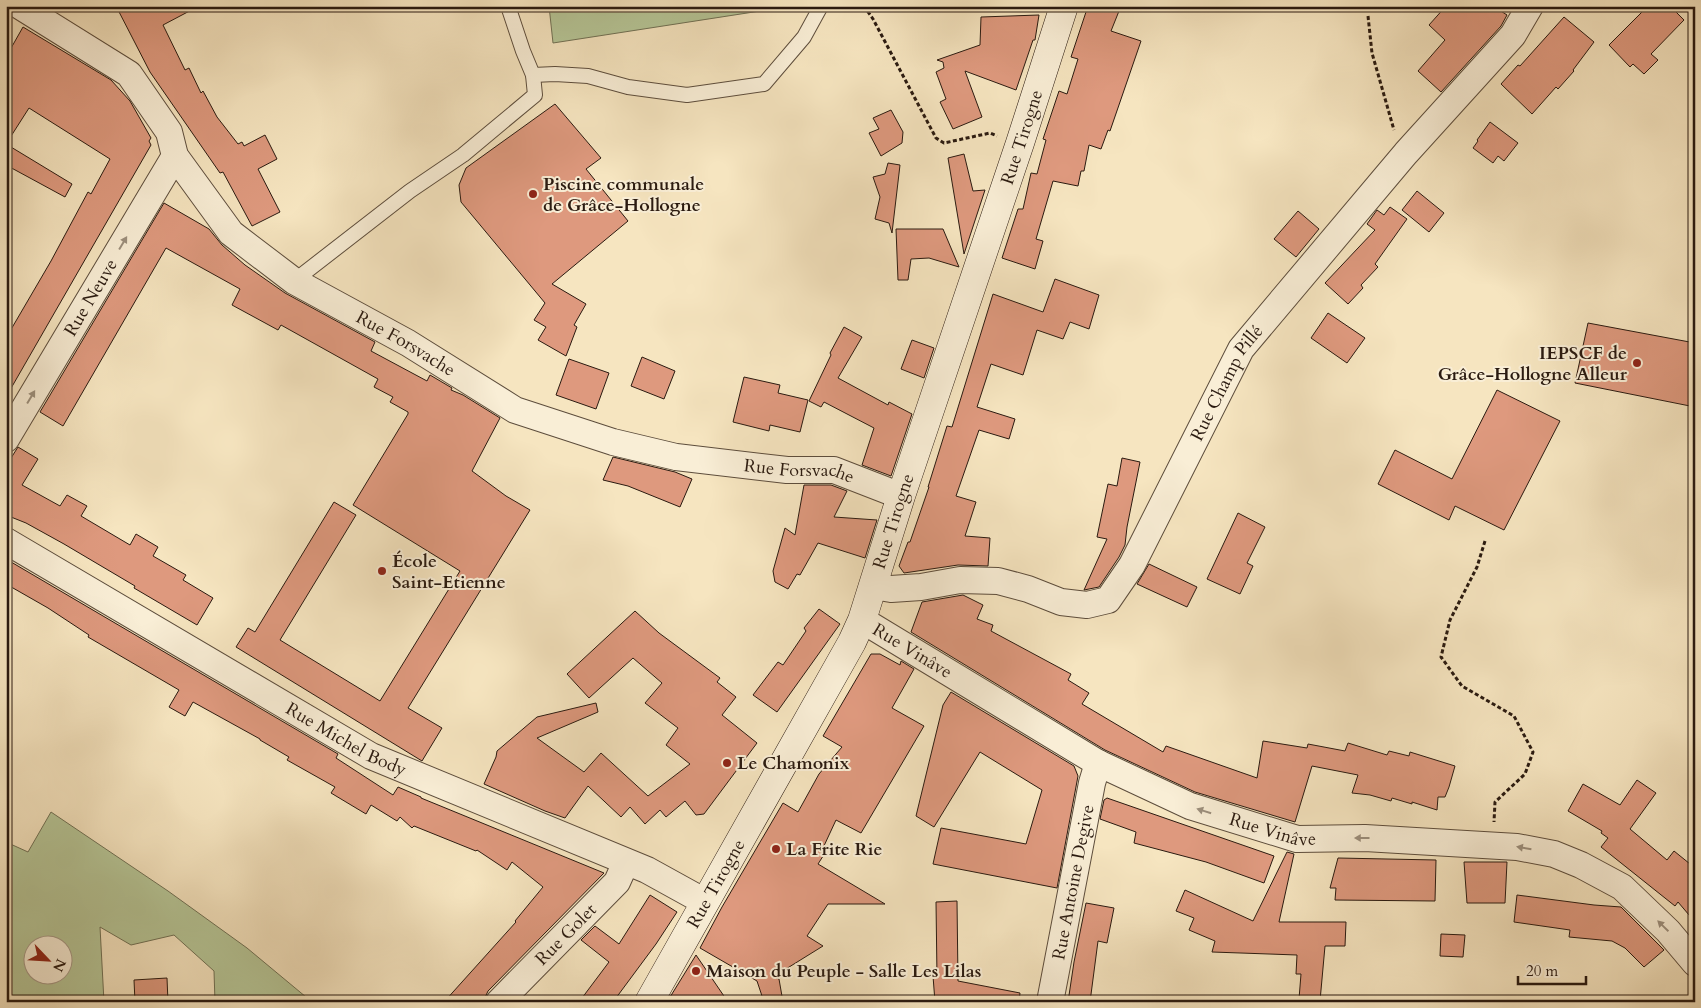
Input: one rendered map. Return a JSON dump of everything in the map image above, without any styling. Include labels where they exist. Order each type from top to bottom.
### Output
[{"type":"street","name":"Rue Forsvache","points":[[20,6],[130,74],[169,132],[175,156],[231,233],[294,281],[408,343],[515,410],[613,442],[676,457],[787,470],[834,470],[901,496]]},
{"type":"street","name":"Rue Tirogne","points":[[649,1002],[852,642],[862,620],[901,496],[1064,6]]},
{"type":"street","name":"Rue Champ Pillé","points":[[873,586],[891,589],[921,587],[960,580],[998,581],[1028,589],[1061,602],[1087,605],[1108,600],[1132,565],[1241,349],[1406,153],[1513,35],[1530,6]]},
{"type":"street","name":"Rue Neuve","points":[[6,439],[175,156]]},
{"type":"street","name":"Rue Michel Body","points":[[6,541],[371,756],[647,870],[705,902]]},
{"type":"street","name":"Rue Vinâve","points":[[862,620],[1098,763],[1190,806],[1297,839],[1365,838],[1517,847],[1554,854],[1581,865],[1622,888],[1668,931],[1695,963]]},
{"type":"street","name":"Rue Antoine Degive","points":[[1050,1002],[1092,783],[1098,763]]},
{"type":"street","name":"Rue Golet","points":[[499,1002],[617,882],[626,862]]},
{"type":"lane","points":[[294,281],[410,191],[463,155],[535,95],[533,75],[508,6]]},
{"type":"lane","points":[[533,75],[588,76],[628,87],[687,95],[764,84],[804,37],[821,6]]},
{"type":"path","points":[[864,6],[873,19],[936,138],[944,143],[990,133],[1020,143]]},
{"type":"path","points":[[1368,16],[1372,53],[1397,140],[1406,153]]},
{"type":"path","points":[[1485,541],[1476,567],[1450,620],[1441,657],[1462,686],[1514,716],[1533,752],[1526,774],[1495,802],[1492,845]]},
{"type":"green space","points":[[549,6],[773,6],[773,9],[553,43]]},
{"type":"green space","points":[[51,812],[168,891],[247,948],[312,1002],[215,1002],[214,971],[174,935],[131,945],[100,927],[104,1002],[6,1002],[6,842],[28,852]]},
{"type":"building","points":[[116,6],[199,6],[163,25],[185,70],[189,68],[201,93],[203,91],[217,117],[238,144],[242,142],[244,146],[265,135],[277,159],[258,169],[280,212],[252,226],[223,172],[220,173],[150,72]]},
{"type":"building","points":[[1088,6],[1121,6],[1111,31],[1141,41],[1110,131],[1108,130],[1101,149],[1089,145],[1084,171],[1081,171],[1078,186],[1053,181],[1036,239],[1043,241],[1035,269],[1002,258],[1018,209],[1023,209],[1031,173],[1037,174],[1046,140],[1043,139],[1059,91],[1067,94],[1078,59],[1071,57]]},
{"type":"building","points":[[1446,6],[1493,6],[1507,15],[1501,26],[1441,92],[1418,71],[1445,40],[1429,25]]},
{"type":"building","points":[[1648,6],[1670,6],[1684,20],[1651,54],[1658,60],[1644,74],[1633,64],[1630,67],[1609,45]]},
{"type":"building","points":[[1039,15],[1035,40],[1033,40],[1016,90],[965,71],[982,117],[953,129],[940,102],[946,99],[936,72],[944,68],[943,62],[937,60],[980,45],[981,17]]},
{"type":"building","points":[[1564,17],[1594,42],[1574,71],[1558,89],[1556,87],[1532,114],[1501,84],[1518,65],[1520,66]]},
{"type":"building","points":[[23,27],[111,80],[130,101],[151,138],[149,141],[151,145],[6,397],[6,338],[51,261],[88,192],[91,194],[110,159],[29,108],[6,144],[6,57]]},
{"type":"building","name":"Piscine communale de Grâce-Hollogne","points":[[555,104],[601,158],[586,169],[628,221],[552,284],[586,304],[574,325],[577,327],[566,356],[538,340],[546,327],[534,320],[545,303],[461,202],[459,185],[466,168]]},
{"type":"building","points":[[891,110],[903,132],[902,143],[881,156],[869,133],[879,129],[873,118]]},
{"type":"building","points":[[1490,122],[1518,143],[1504,161],[1498,156],[1493,163],[1473,148]]},
{"type":"building","points":[[6,144],[72,184],[65,197],[6,165]]},
{"type":"building","points":[[964,154],[973,191],[985,190],[964,254],[948,158]]},
{"type":"building","points":[[888,163],[900,165],[892,233],[889,223],[875,219],[880,197],[873,177],[885,174]]},
{"type":"building","points":[[1417,191],[1444,213],[1429,232],[1402,210]]},
{"type":"building","points":[[164,203],[209,229],[222,245],[245,265],[285,293],[375,342],[371,351],[427,381],[430,375],[452,388],[451,390],[463,395],[500,418],[472,471],[506,496],[530,510],[408,708],[442,728],[422,761],[236,647],[248,628],[255,632],[334,502],[356,515],[280,640],[380,701],[460,571],[353,505],[408,414],[408,412],[390,402],[393,397],[374,387],[378,379],[281,325],[278,330],[232,305],[240,289],[166,248],[63,426],[40,412]]},
{"type":"building","points":[[1390,207],[1407,219],[1375,264],[1378,267],[1361,285],[1363,288],[1348,304],[1325,283],[1375,230],[1367,224],[1377,210],[1384,215]]},
{"type":"building","points":[[1298,211],[1319,229],[1296,257],[1274,239]]},
{"type":"building","points":[[896,229],[943,229],[959,267],[929,258],[911,259],[908,280],[898,280]]},
{"type":"building","points":[[1055,279],[1099,295],[1089,329],[1070,322],[1063,339],[1037,330],[1023,375],[991,364],[977,407],[1015,419],[1009,439],[979,430],[956,496],[976,502],[965,536],[990,538],[988,566],[958,565],[904,573],[899,566],[908,542],[910,542],[929,487],[947,426],[952,427],[993,294],[1043,312]]},
{"type":"building","points":[[1328,313],[1365,338],[1347,363],[1311,338]]},
{"type":"building","name":"IEPSCF de Grâce-Hollogne Alleur","points":[[1588,323],[1695,343],[1695,407],[1575,383]]},
{"type":"building","points":[[844,327],[862,337],[838,378],[888,405],[889,402],[912,414],[891,476],[862,465],[874,428],[824,402],[821,407],[809,401],[831,355],[830,353]]},
{"type":"building","points":[[912,340],[934,348],[924,378],[901,369]]},
{"type":"building","points":[[642,357],[675,371],[664,399],[631,386]]},
{"type":"building","points":[[569,359],[609,373],[596,409],[556,395]]},
{"type":"building","points":[[744,377],[780,385],[778,393],[808,400],[800,432],[770,425],[769,431],[733,422]]},
{"type":"building","points":[[1497,390],[1560,421],[1504,530],[1455,506],[1449,520],[1378,484],[1395,450],[1452,479]]},
{"type":"building","points":[[18,447],[38,459],[22,485],[60,506],[67,495],[87,506],[81,516],[130,545],[136,534],[158,547],[153,556],[186,575],[183,580],[213,598],[197,625],[64,544],[26,523],[6,515],[6,466]]},
{"type":"building","points":[[613,457],[675,472],[692,479],[680,507],[628,486],[603,480]]},
{"type":"building","points":[[1122,458],[1140,462],[1125,545],[1099,587],[1084,590],[1107,539],[1097,537],[1108,484],[1117,486]]},
{"type":"building","points":[[804,485],[831,485],[847,491],[834,517],[877,520],[865,558],[818,543],[800,575],[797,574],[788,589],[775,582],[773,571],[785,528],[795,535]]},
{"type":"building","points":[[1238,513],[1265,527],[1247,563],[1253,566],[1240,594],[1207,579]]},
{"type":"building","points":[[6,559],[338,754],[336,758],[393,795],[398,787],[604,873],[488,991],[483,1002],[444,1002],[516,922],[543,887],[512,862],[507,870],[477,850],[414,826],[412,828],[400,817],[397,821],[371,805],[366,814],[331,793],[335,787],[287,760],[289,757],[193,702],[185,716],[169,707],[179,690],[88,637],[89,635],[48,608],[6,584]]},
{"type":"building","points":[[1149,564],[1197,587],[1187,607],[1137,584]]},
{"type":"building","points":[[963,595],[983,605],[977,619],[993,625],[991,631],[1071,674],[1068,680],[1089,693],[1082,704],[1163,752],[1166,746],[1257,778],[1263,741],[1307,748],[1308,744],[1345,751],[1348,743],[1387,755],[1389,751],[1409,756],[1410,752],[1455,766],[1445,797],[1438,797],[1437,810],[1392,798],[1391,801],[1370,795],[1352,793],[1358,775],[1312,766],[1295,822],[1195,792],[1105,750],[911,632],[922,602]]},
{"type":"building","points":[[819,609],[840,624],[777,712],[753,695],[778,662],[783,665],[806,631],[804,628]]},
{"type":"building","points":[[635,611],[659,633],[720,678],[717,682],[736,697],[722,715],[757,743],[704,814],[696,815],[685,801],[666,817],[660,810],[645,824],[630,807],[621,817],[588,786],[565,818],[484,784],[497,751],[537,717],[596,703],[598,712],[537,738],[584,772],[601,753],[648,796],[690,764],[666,745],[678,728],[645,703],[662,683],[633,658],[589,698],[567,674]]},
{"type":"building","points":[[871,654],[880,654],[900,665],[901,661],[914,669],[892,708],[924,726],[861,833],[836,820],[823,848],[825,853],[818,864],[885,904],[828,904],[807,936],[823,946],[773,977],[779,979],[783,1002],[764,1002],[757,981],[700,948],[783,803],[798,812],[819,774],[842,747],[823,736]]},
{"type":"building","points":[[951,692],[1074,766],[1078,776],[1057,888],[933,864],[941,828],[1026,844],[1042,790],[980,752],[934,827],[916,816],[943,705]]},
{"type":"building","points":[[1637,780],[1656,793],[1630,829],[1667,860],[1674,851],[1695,868],[1695,922],[1678,902],[1675,906],[1601,847],[1608,838],[1601,833],[1602,831],[1568,811],[1583,784],[1620,805]]},
{"type":"building","points":[[1107,798],[1274,856],[1264,883],[1206,862],[1134,843],[1136,832],[1100,819],[1104,800]]},
{"type":"building","points":[[1287,852],[1294,854],[1279,922],[1346,922],[1345,946],[1325,946],[1320,1001],[1299,999],[1301,974],[1296,974],[1297,955],[1212,952],[1215,941],[1189,930],[1194,918],[1176,911],[1185,890],[1253,921]]},
{"type":"building","points":[[1338,858],[1436,860],[1435,901],[1335,900],[1336,888],[1330,888]]},
{"type":"building","points":[[1464,862],[1507,862],[1505,903],[1467,903]]},
{"type":"building","points":[[650,895],[677,912],[656,944],[613,1002],[579,1002],[609,962],[581,940],[595,926],[619,944]]},
{"type":"building","points":[[1517,895],[1621,907],[1664,950],[1644,967],[1625,948],[1612,941],[1569,937],[1570,930],[1514,922]]},
{"type":"building","points":[[957,901],[958,981],[1020,993],[1019,1002],[935,1002],[933,976],[937,977],[936,902]]},
{"type":"building","points":[[1086,903],[1114,908],[1107,943],[1098,941],[1090,1002],[1068,1002],[1074,962]]},
{"type":"building","points":[[1441,934],[1465,935],[1463,957],[1440,956]]},
{"type":"building","name":"Maison du Peuple - Salle Les Lilas","points":[[696,955],[728,1002],[667,1002]]},
{"type":"building","points":[[167,978],[168,1002],[135,1002],[134,980]]},
{"type":"place","name":"Piscine communale de Grâce-Hollogne","points":[[533,194]]},
{"type":"place","name":"IEPSCF de Grâce-Hollogne Alleur","points":[[1637,363]]},
{"type":"place","name":"École Saint-Etienne","points":[[382,571]]},
{"type":"place","name":"Le Chamonix","points":[[727,763]]},
{"type":"place","name":"La Frite Rie","points":[[776,849]]},
{"type":"place","name":"Maison du Peuple - Salle Les Lilas","points":[[696,971]]}]
